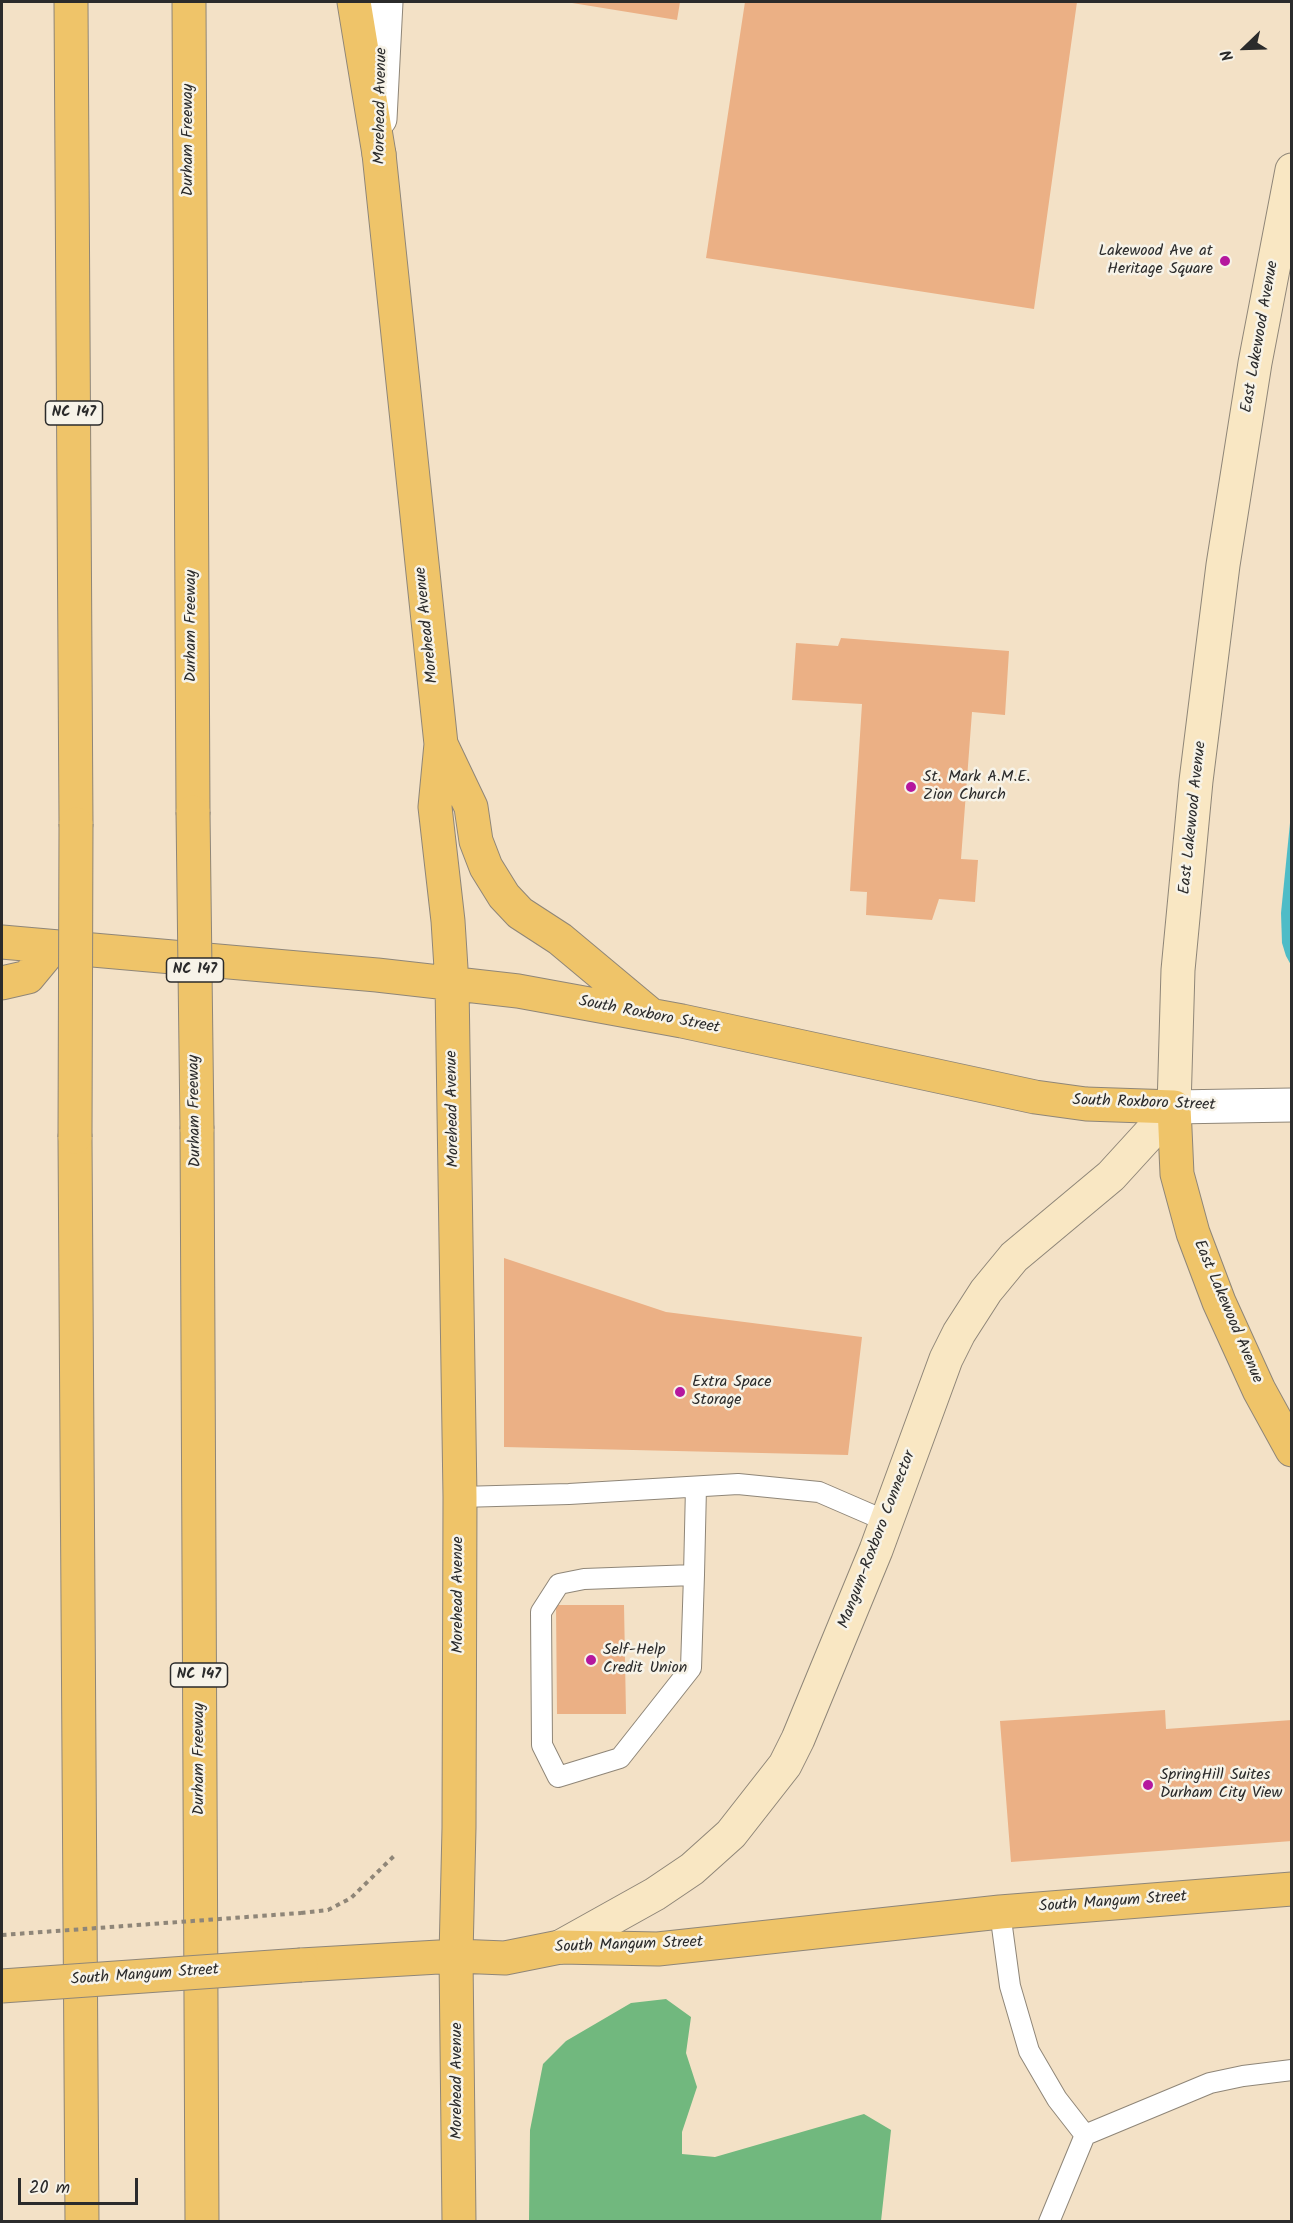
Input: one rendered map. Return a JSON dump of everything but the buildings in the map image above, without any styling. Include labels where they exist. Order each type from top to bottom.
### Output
[{"type":"main road","name":"NC 147","points":[[71,2],[82,2222]]},
{"type":"main road","name":"Durham Freeway","points":[[189,2],[202,2222]]},
{"type":"main road","points":[[354,2],[379,154]]},
{"type":"main road","name":"Morehead Avenue","points":[[379,154],[441,744],[435,807],[448,921],[452,984],[460,1497],[459,1828],[456,1956],[459,2222]]},
{"type":"main road","name":"East Lakewood Avenue","points":[[1292,170],[1255,363],[1223,565],[1198,770],[1178,970],[1174,1107],[1177,1174],[1193,1233],[1219,1302],[1260,1390],[1292,1449]]},
{"type":"main road","points":[[441,744],[471,807],[476,841],[486,867],[504,896],[520,913],[560,939],[653,1016]]},
{"type":"main road","name":"South Roxboro Street","points":[[2,942],[377,975],[518,991],[653,1016],[1035,1097],[1086,1104],[1174,1107]]},
{"type":"main road","points":[[2,983],[28,977],[52,948]]},
{"type":"main road","name":"Mangum-Roxboro Connector","points":[[560,1947],[654,1894],[692,1869],[731,1834],[785,1765],[798,1739],[886,1521],[946,1359],[959,1332],[986,1291],[1014,1257],[1106,1180],[1174,1107]]},
{"type":"main road","name":"South Mangum Street","points":[[2,1986],[456,1956],[505,1958],[560,1947],[658,1949],[1000,1912],[1292,1889]]},
{"type":"street","name":"Morehead Avenue","points":[[379,154],[386,2]]},
{"type":"street","name":"South Roxboro Street","points":[[1174,1107],[1292,1105]]},
{"type":"lane","points":[[460,1497],[738,1485],[819,1492],[886,1521]]},
{"type":"lane","points":[[694,1575],[584,1580],[559,1584],[541,1612],[542,1745],[558,1777],[620,1758],[691,1668],[694,1575],[696,1487]]},
{"type":"lane","points":[[1000,1912],[1011,1986],[1029,2051],[1058,2099],[1084,2135]]},
{"type":"lane","points":[[1049,2222],[1084,2135],[1210,2083],[1242,2076],[1292,2070]]},
{"type":"path","points":[[2,1935],[328,1910],[351,1898],[395,1855]]},
{"type":"green space","points":[[666,1999],[691,2017],[686,2053],[697,2087],[682,2132],[682,2154],[715,2157],[864,2114],[891,2130],[881,2221],[529,2221],[530,2130],[543,2064],[566,2041],[631,2003]]},
{"type":"water","points":[[1291,813],[1292,965],[1282,943],[1281,913]]},
{"type":"place","name":"Lakewood Ave at Heritage Square","points":[[1225,261]]},
{"type":"place","name":"St. Mark A.M.E. Zion Church","points":[[911,787]]},
{"type":"place","name":"Extra Space Storage","points":[[680,1392]]},
{"type":"place","name":"Self-Help Credit Union","points":[[591,1660]]},
{"type":"place","name":"SpringHill Suites Durham City View","points":[[1148,1785]]}]
